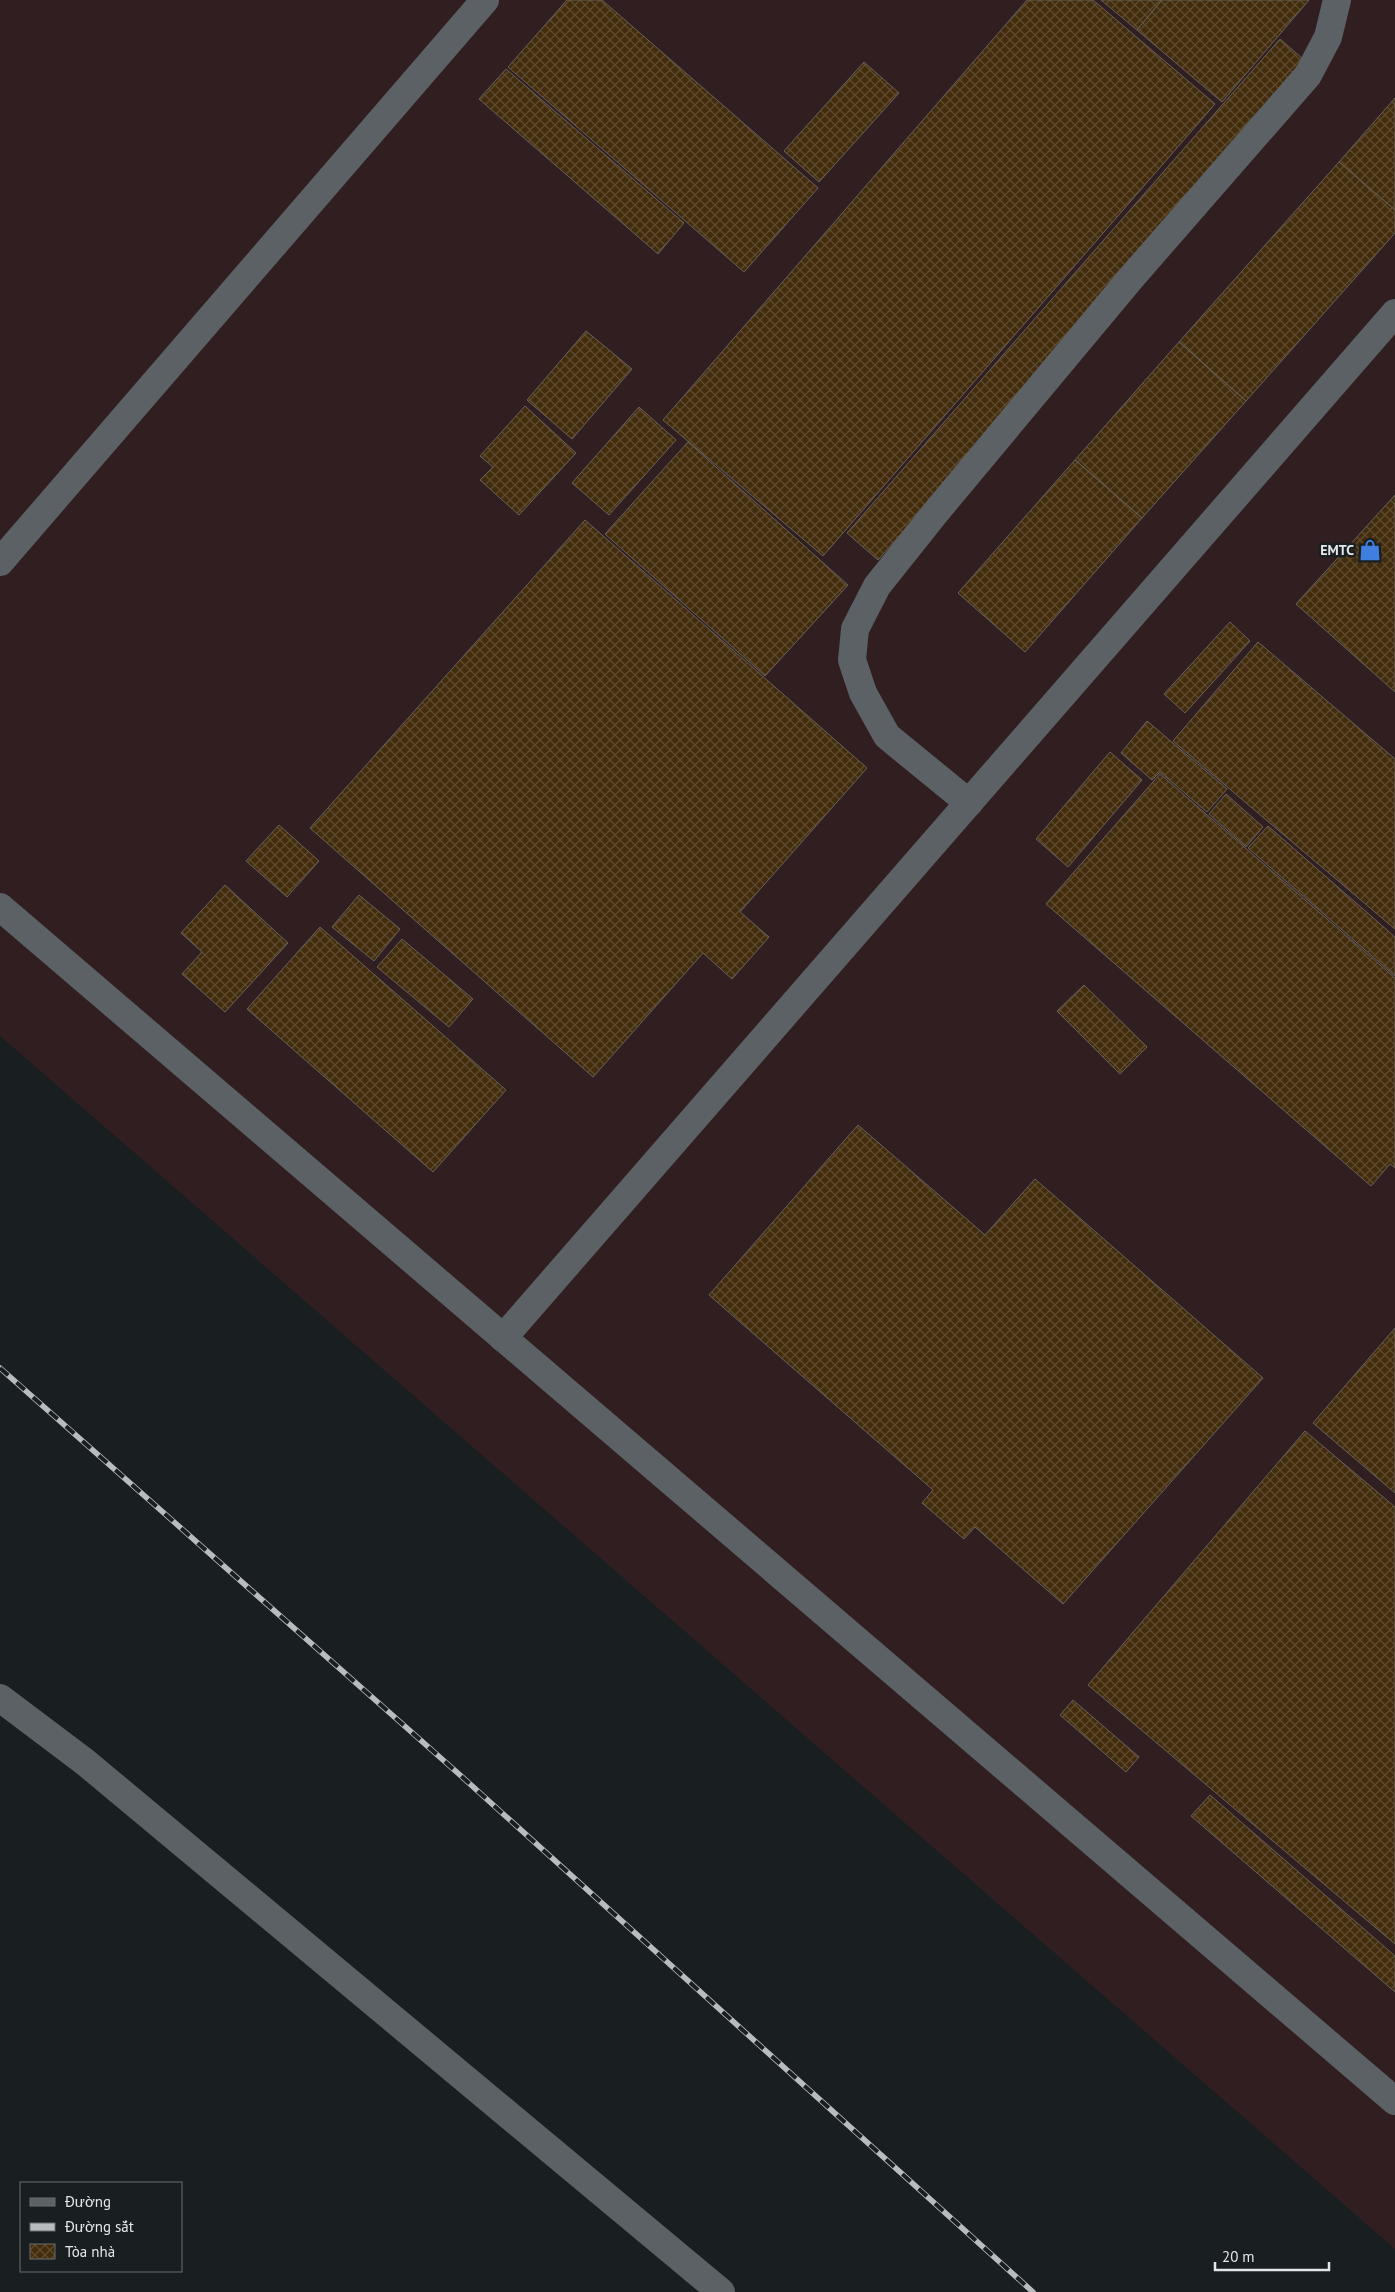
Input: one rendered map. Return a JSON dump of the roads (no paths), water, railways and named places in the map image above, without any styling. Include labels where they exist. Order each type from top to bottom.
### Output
[{"type":"street","points":[[0,562],[485,0]]},
{"type":"street","points":[[969,803],[887,736],[863,693],[852,660],[855,629],[877,586],[936,512],[1131,278],[1308,75],[1328,37],[1337,0]]},
{"type":"street","points":[[503,1338],[1395,313]]},
{"type":"street","points":[[0,907],[1395,2101]]},
{"type":"street","points":[[0,1698],[85,1762],[720,2292]]},
{"type":"railway","points":[[0,1368],[460,1775],[1033,2292]]},
{"type":"place","name":"EMTC","points":[[1370,550]]}]
